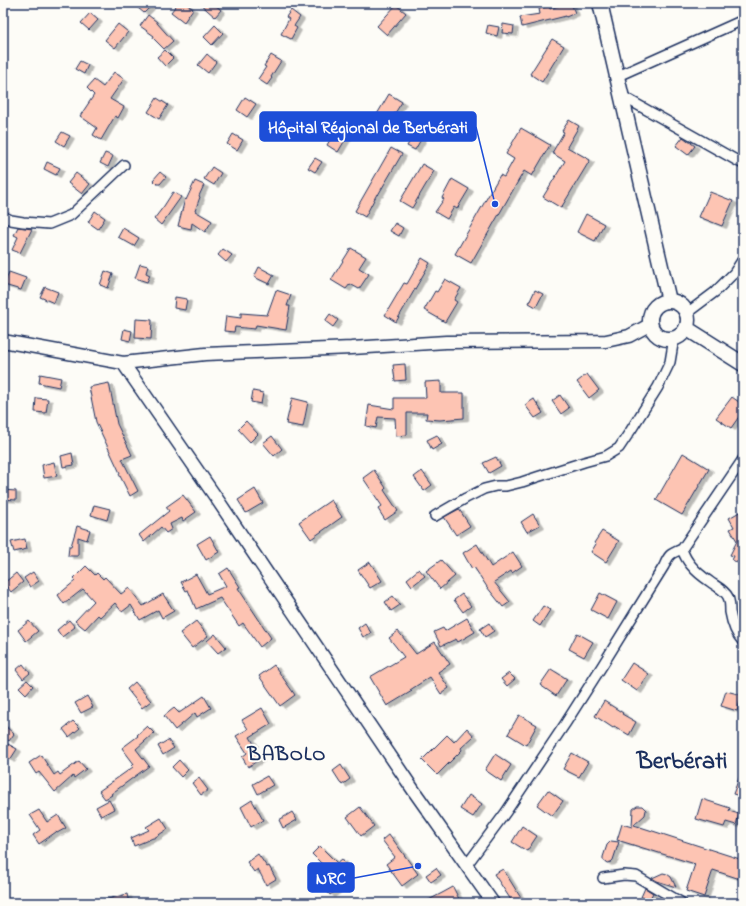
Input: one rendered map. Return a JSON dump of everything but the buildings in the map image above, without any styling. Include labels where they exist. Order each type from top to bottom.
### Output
[{"type":"main road","points":[[600,3],[669,301]]},
{"type":"main road","points":[[669,301],[677,302],[687,313],[688,323],[686,328],[681,334],[674,338],[662,337],[653,330],[651,324],[651,314],[658,304],[669,301]]},
{"type":"main road","points":[[686,328],[743,364]]},
{"type":"street","points":[[618,76],[743,20]]},
{"type":"street","points":[[622,96],[743,164]]},
{"type":"street","points":[[3,216],[11,220],[49,224],[71,215],[124,165]]},
{"type":"street","points":[[687,313],[715,292],[734,273],[743,259]]},
{"type":"street","points":[[3,341],[123,363],[205,354],[352,348],[446,342],[606,340],[629,336],[651,324]]},
{"type":"street","points":[[435,516],[484,489],[522,482],[537,476],[606,456],[619,448],[658,387],[670,362],[674,338]]},
{"type":"street","points":[[123,363],[217,499],[414,791],[493,903]]},
{"type":"street","points":[[466,866],[506,812],[602,666],[664,566],[668,557],[672,553],[682,549],[743,459]]},
{"type":"street","points":[[682,549],[684,556],[696,571],[725,593],[729,598],[733,628],[743,642]]},
{"type":"street","points":[[603,878],[624,875],[636,876],[682,903]]},
{"type":"place","name":"Hôpital Régional de Berbérati","points":[[495,204]]},
{"type":"place","name":"NRC","points":[[418,866]]},
{"type":"district","name":"BABOLO","points":[[287,753]]},
{"type":"district","name":"Berbérati","points":[[682,760]]}]
